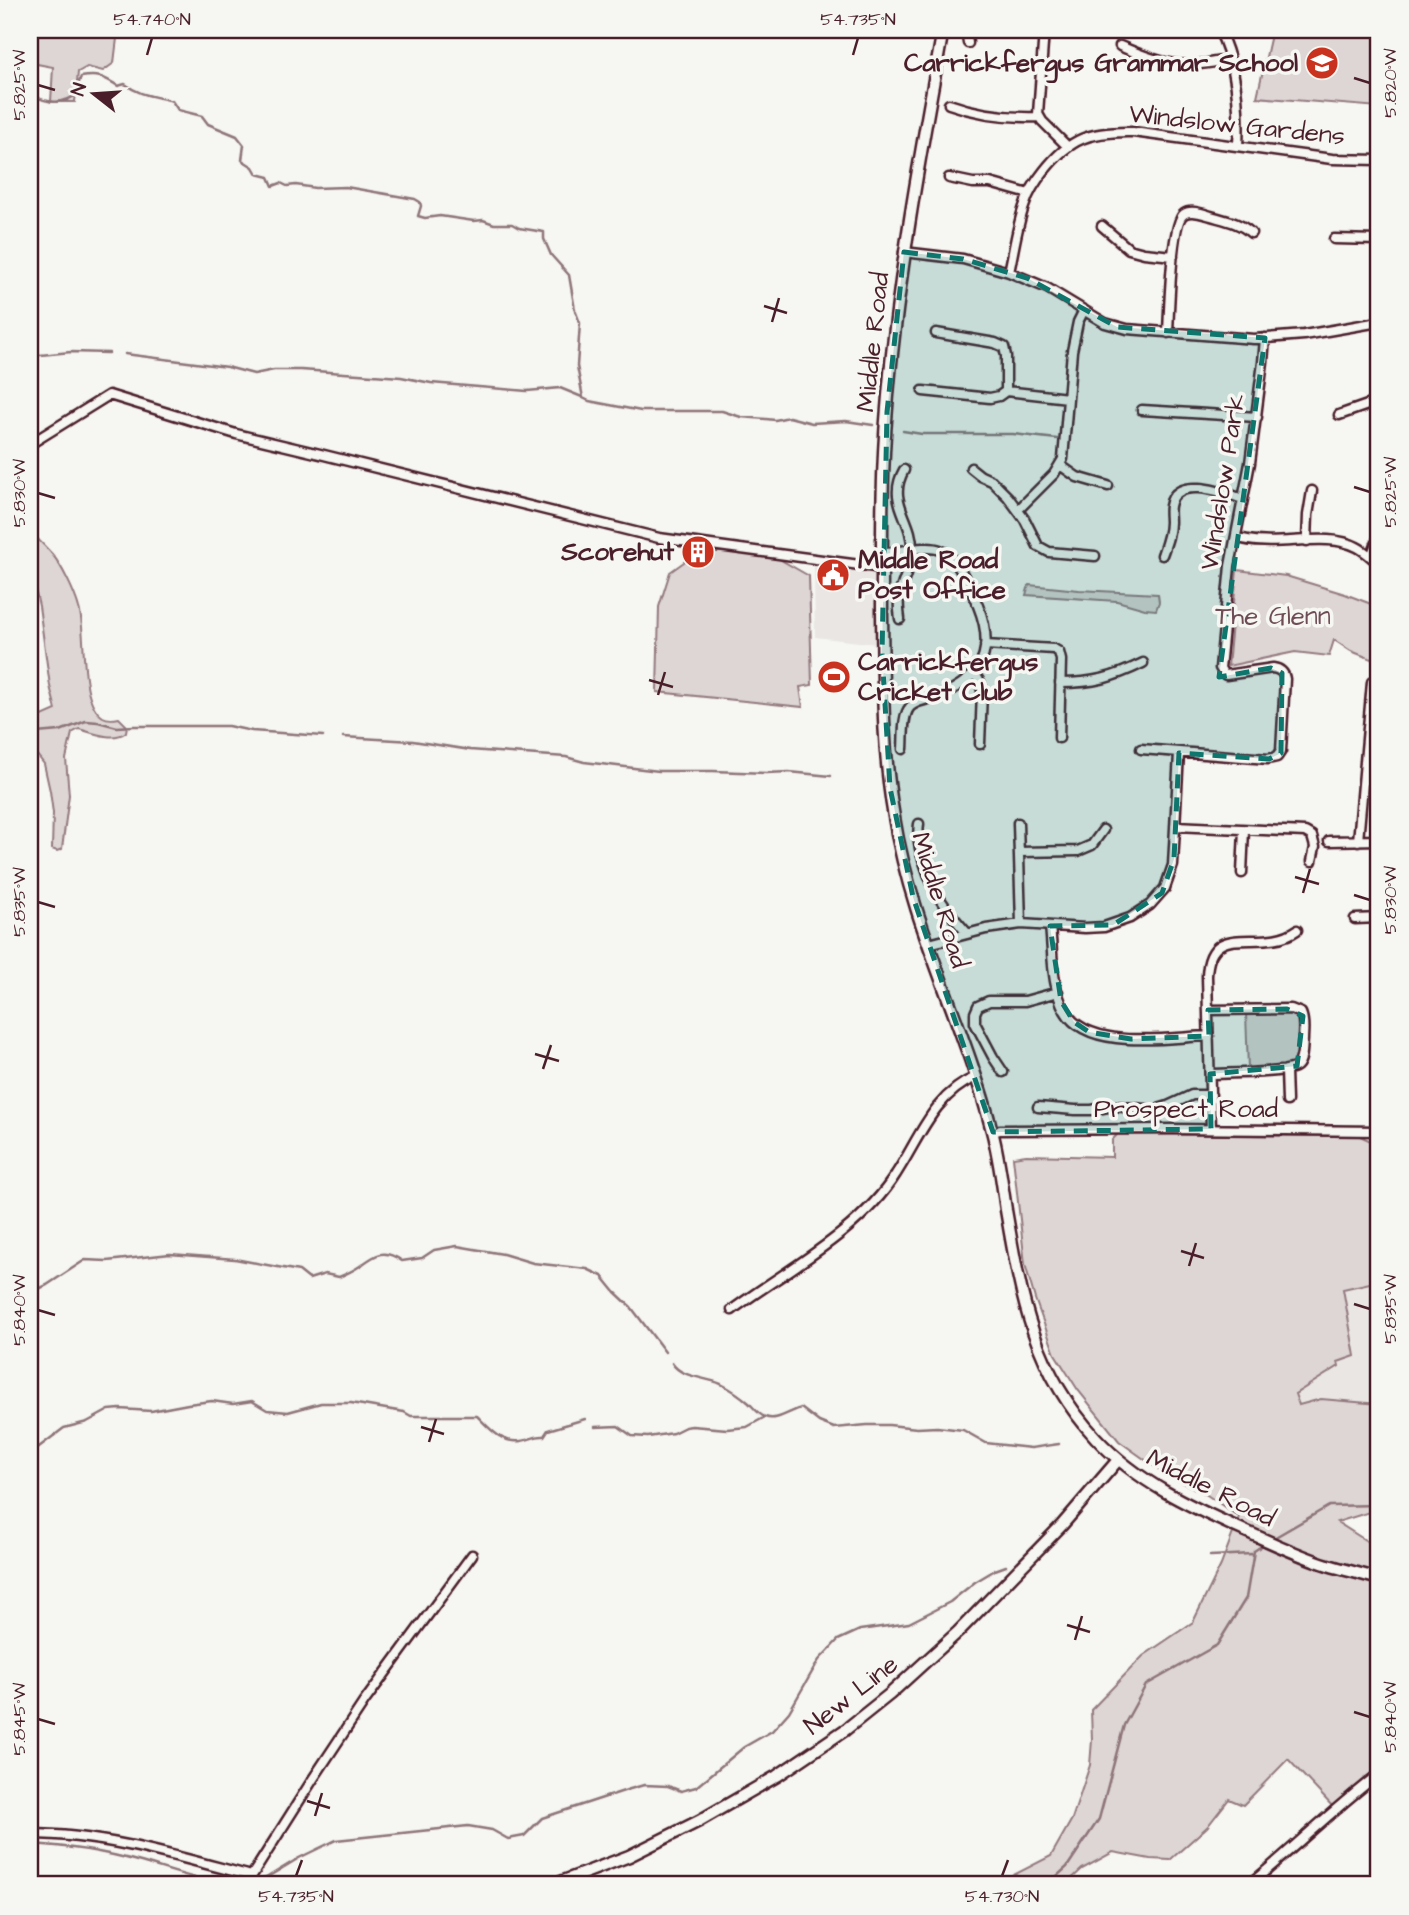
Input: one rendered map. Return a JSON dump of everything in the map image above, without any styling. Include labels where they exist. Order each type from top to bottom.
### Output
[{"type":"main road","name":"Middle Road","points":[[943,30],[911,203],[887,412],[882,553],[883,689],[893,817],[906,873],[993,1132],[1021,1291],[1037,1344],[1049,1371],[1078,1416],[1118,1460],[1171,1496],[1282,1548],[1330,1566],[1379,1578]]},
{"type":"main road","name":"New Line","points":[[553,1885],[629,1856],[699,1821],[777,1776],[845,1730],[890,1694],[958,1632],[1062,1525],[1118,1460]]},
{"type":"street","points":[[965,30],[968,43]]},
{"type":"street","points":[[1009,272],[1028,194],[1067,146],[1039,117],[1044,30]]},
{"type":"street","points":[[1219,30],[1236,85],[1238,146]]},
{"type":"street","points":[[1121,46],[1171,64],[1196,65],[1230,59]]},
{"type":"street","points":[[949,104],[998,115],[1039,117]]},
{"type":"street","name":"Windslow Gardens","points":[[1067,146],[1088,137],[1121,132],[1332,159],[1379,160]]},
{"type":"street","points":[[948,178],[990,183],[1028,194]]},
{"type":"street","points":[[1168,333],[1173,256],[1178,223],[1183,215],[1188,212],[1208,215],[1245,227],[1251,233]]},
{"type":"street","points":[[1102,226],[1129,249],[1173,256]]},
{"type":"street","points":[[1334,239],[1379,240]]},
{"type":"street","points":[[904,252],[963,259],[1009,272],[1034,281],[1105,323],[1117,327],[1168,333],[1265,338],[1304,335],[1379,321]]},
{"type":"street","points":[[1018,510],[1054,474],[1065,453],[1073,344],[1084,310]]},
{"type":"street","points":[[936,333],[995,343],[1003,347],[1006,356],[1006,391]]},
{"type":"street","name":"Windslow Park","points":[[1179,753],[1272,759],[1281,753],[1283,673],[1273,668],[1223,674],[1220,666],[1230,566],[1251,463],[1265,338]]},
{"type":"street","points":[[923,391],[990,398],[1006,391],[1068,398]]},
{"type":"street","points":[[30,444],[109,395],[236,434],[659,538],[882,568]]},
{"type":"street","points":[[1339,415],[1379,401]]},
{"type":"street","points":[[1142,410],[1257,416]]},
{"type":"street","points":[[1060,465],[1077,477],[1108,486]]},
{"type":"street","points":[[971,468],[996,484],[1018,510],[1034,541],[1045,551],[1095,556]]},
{"type":"street","points":[[900,619],[899,595],[909,568],[912,550],[910,533],[897,496],[898,481],[904,470]]},
{"type":"street","points":[[1162,555],[1170,529],[1171,503],[1178,492],[1188,488],[1206,488],[1243,499]]},
{"type":"street","points":[[1307,541],[1312,491]]},
{"type":"street","points":[[1371,557],[1379,536]]},
{"type":"street","points":[[1236,537],[1258,542],[1346,542],[1379,563]]},
{"type":"street","points":[[882,553],[936,548],[948,555],[958,565],[981,610],[985,645],[980,664],[974,673],[943,694],[912,705],[906,715],[903,749]]},
{"type":"street","points":[[985,645],[1057,650],[1061,655],[1059,738]]},
{"type":"street","points":[[1060,683],[1100,680],[1143,663]]},
{"type":"street","points":[[974,673],[982,691],[980,744]]},
{"type":"street","points":[[1358,841],[1372,682]]},
{"type":"street","points":[[929,944],[967,933],[1021,923],[1093,928],[1109,926],[1136,915],[1150,905],[1162,893],[1170,877],[1174,859],[1179,753],[1141,750]]},
{"type":"street","points":[[1018,823],[1021,923]]},
{"type":"street","points":[[919,824],[918,842],[933,890],[967,933]]},
{"type":"street","points":[[1175,826],[1308,833],[1314,843],[1312,861]]},
{"type":"street","points":[[1019,852],[1078,851],[1092,845],[1103,830]]},
{"type":"street","points":[[1242,873],[1244,830]]},
{"type":"street","points":[[1329,841],[1379,840]]},
{"type":"street","points":[[1355,919],[1379,918]]},
{"type":"street","points":[[1050,926],[1058,992],[1065,1011],[1083,1029],[1096,1034],[1131,1039],[1209,1035]]},
{"type":"street","points":[[1211,1129],[1207,966],[1212,951],[1216,946],[1234,941],[1277,938],[1297,930]]},
{"type":"street","points":[[1003,1072],[975,1023],[978,1006],[989,1000],[1025,1001],[1058,992]]},
{"type":"street","points":[[1208,1010],[1295,1010],[1301,1013],[1304,1024],[1300,1061],[1295,1068],[1210,1073]]},
{"type":"street","points":[[1286,1070],[1287,1101]]},
{"type":"street","points":[[732,1310],[840,1234],[868,1211],[897,1174],[920,1130],[933,1113],[956,1087],[976,1077]]},
{"type":"street","points":[[1038,1107],[1092,1110],[1113,1106],[1155,1110],[1168,1107],[1192,1095],[1211,1095]]},
{"type":"street","name":"Prospect Road","points":[[993,1132],[1211,1129],[1379,1131]]},
{"type":"street","points":[[246,1885],[364,1702],[472,1555]]},
{"type":"street","points":[[1249,1885],[1335,1810],[1378,1777]]},
{"type":"street","points":[[30,1834],[94,1838],[251,1876]]},
{"type":"highlighted area","points":[[904,252],[963,259],[1027,278],[1117,327],[1265,338],[1219,677],[1271,668],[1282,673],[1281,753],[1269,759],[1179,753],[1174,859],[1162,893],[1113,925],[1050,926],[1061,1001],[1074,1022],[1089,1032],[1131,1039],[1209,1036],[1208,1010],[1287,1009],[1303,1016],[1297,1066],[1210,1074],[1211,1129],[993,1132],[913,897],[890,788],[882,653],[887,412]]},
{"type":"shaded area","points":[[814,562],[874,570],[877,644],[815,637]]},
{"type":"shaded area","points":[[1379,1281],[1379,1404],[1321,1399],[1299,1405],[1295,1394],[1338,1366],[1343,1289]]},
{"type":"green space","points":[[32,30],[118,30],[114,63],[103,71],[87,67],[78,72],[75,102],[51,102],[53,67],[37,64],[32,60]]},
{"type":"green space","name":"Carrickfergus Grammar School","points":[[1272,30],[1379,30],[1379,107],[1257,97]]},
{"type":"green space","points":[[30,530],[56,559],[77,602],[87,682],[95,709],[103,717],[119,718],[127,726],[126,732],[116,736],[103,736],[79,729],[72,733],[66,759],[69,795],[62,849],[57,851],[52,849],[53,813],[44,764],[30,746],[30,716],[40,717],[56,710],[30,568]]},
{"type":"green space","points":[[698,552],[739,552],[779,559],[809,576],[812,685],[800,687],[803,707],[657,692],[659,607],[670,572]]},
{"type":"green space","name":"The Glenn","points":[[1237,570],[1286,576],[1379,607],[1379,662],[1351,651],[1334,640],[1329,656],[1295,652],[1228,666]]},
{"type":"green space","points":[[1029,585],[1158,594],[1159,602],[1156,610],[1117,601],[1026,595]]},
{"type":"green space","points":[[1246,1013],[1292,1013],[1299,1017],[1297,1057],[1293,1065],[1248,1069]]},
{"type":"green space","points":[[1118,1134],[1360,1136],[1371,1141],[1379,1190],[1379,1281],[1343,1289],[1355,1356],[1338,1362],[1339,1366],[1295,1394],[1299,1405],[1321,1399],[1379,1404],[1379,1513],[1373,1511],[1337,1522],[1379,1549],[1379,1766],[1334,1808],[1288,1759],[1243,1805],[1229,1799],[1207,1827],[1170,1860],[1113,1852],[1082,1869],[1065,1885],[977,1885],[1000,1882],[1051,1856],[1072,1819],[1090,1765],[1091,1710],[1143,1656],[1193,1622],[1221,1565],[1239,1517],[1204,1493],[1165,1474],[1119,1441],[1078,1390],[1055,1354],[1035,1299],[1025,1264],[1013,1157],[1112,1157],[1112,1140]]},
{"type":"waterway","points":[[30,94],[48,101],[66,100],[78,93],[81,77],[101,77],[118,86],[125,84],[142,93],[172,101],[178,110],[202,116],[208,124],[237,136],[244,145],[242,160],[253,167],[257,174],[269,177],[273,186],[281,183],[315,188],[346,187],[415,199],[421,206],[418,216],[425,218],[440,216],[483,220],[544,232],[551,255],[569,275],[580,323],[577,366],[583,398],[589,401],[641,411],[722,411],[741,417],[775,420],[789,417],[812,423],[846,421],[873,425]]},
{"type":"waterway","points":[[30,356],[71,352],[109,353]]},
{"type":"waterway","points":[[125,354],[227,367],[254,374],[274,370],[301,370],[401,377],[431,383],[527,391],[560,388],[582,397]]},
{"type":"waterway","points":[[903,431],[922,434],[1013,434],[1057,439]]},
{"type":"waterway","points":[[30,732],[60,731],[86,721],[117,727],[228,726],[252,731],[323,736]]},
{"type":"waterway","points":[[343,737],[413,741],[470,750],[566,757],[584,762],[659,771],[789,772],[831,776]]},
{"type":"waterway","points":[[30,1293],[85,1260],[107,1261],[170,1254],[235,1259],[299,1271],[309,1279],[325,1274],[339,1277],[380,1254],[402,1261],[422,1258],[434,1250],[457,1246],[503,1254],[533,1263],[587,1269],[602,1276],[631,1307],[665,1352]]},
{"type":"waterway","points":[[672,1363],[681,1372],[728,1388],[746,1400],[761,1415],[769,1418],[801,1408],[819,1422],[834,1428],[867,1425],[937,1427],[963,1430],[986,1443],[1031,1448],[1059,1444]]},
{"type":"waterway","points":[[30,1469],[34,1465],[31,1453],[64,1428],[87,1422],[109,1410],[120,1409],[151,1411],[212,1401],[233,1404],[252,1401],[267,1410],[288,1412],[321,1403],[351,1403],[404,1412],[411,1416],[477,1416],[496,1434],[514,1441],[544,1436],[548,1430],[585,1419]]},
{"type":"waterway","points":[[595,1427],[618,1426],[632,1436],[648,1437],[673,1433],[692,1426],[727,1429],[747,1427],[765,1417]]},
{"type":"waterway","points":[[1272,1539],[1329,1506],[1379,1505]]},
{"type":"waterway","points":[[1047,1885],[1067,1867],[1099,1819],[1124,1725],[1146,1685],[1217,1645],[1246,1598],[1254,1551],[1266,1543]]},
{"type":"waterway","points":[[1210,1556],[1252,1554]]},
{"type":"waterway","points":[[256,1881],[336,1840],[468,1826],[492,1830],[508,1839],[524,1836],[542,1818],[644,1785],[668,1786],[681,1791],[696,1787],[744,1747],[772,1731],[789,1712],[819,1660],[838,1640],[860,1630],[909,1623],[950,1602],[975,1582],[1006,1566]]},
{"type":"waterway","points":[[30,1844],[124,1857],[199,1879],[237,1885]]},
{"type":"place","name":"Carrickfergus Grammar School","points":[[1322,63]]},
{"type":"place","name":"Scorehut","points":[[698,552]]},
{"type":"place","name":"Middle Road Post Office","points":[[833,575]]},
{"type":"place","name":"Carrickfergus Cricket Club","points":[[834,677]]}]
